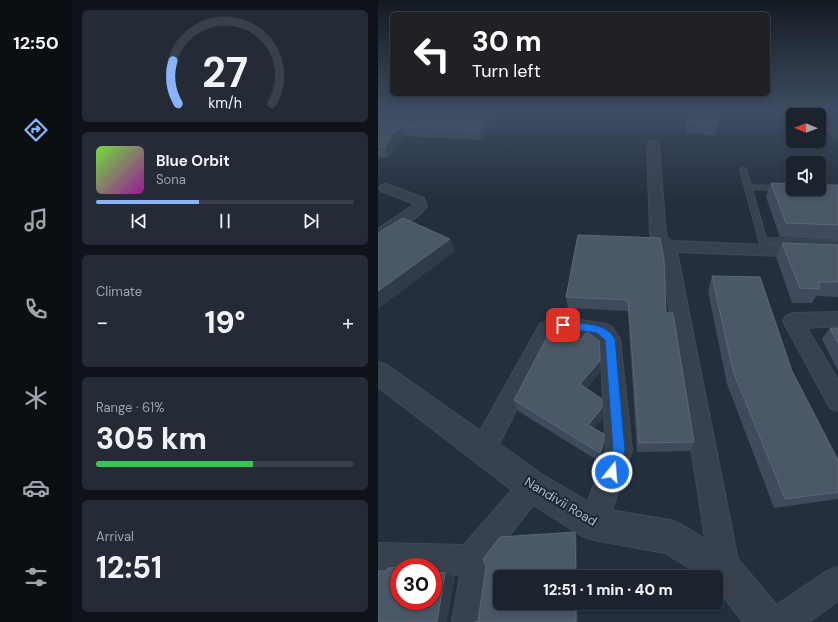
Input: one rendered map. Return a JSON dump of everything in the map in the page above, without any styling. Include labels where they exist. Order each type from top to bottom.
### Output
[{"type":"street","points":[[653,144],[658,234],[660,240],[668,246],[764,245],[838,253]]},
{"type":"street","points":[[378,236],[413,213],[420,206],[419,201],[386,188]]},
{"type":"street","points":[[668,246],[725,570]]},
{"type":"street","points":[[838,319],[793,320],[838,401]]},
{"type":"street","points":[[483,449],[547,330],[554,326],[563,325],[599,330],[605,333],[610,339],[619,450],[594,524]]},
{"type":"street","name":"Nandivii Road","points":[[378,373],[532,486],[594,524],[670,537],[725,570],[767,622]]},
{"type":"street","points":[[471,560],[532,486]]},
{"type":"street","points":[[378,558],[471,560]]},
{"type":"street","points":[[468,622],[476,571],[471,560]]},
{"type":"street","points":[[781,622],[838,582]]},
{"type":"lane","points":[[743,169],[764,245],[838,244]]},
{"type":"lane","points":[[748,187],[786,189]]},
{"type":"building","points":[[378,141],[388,141],[385,147],[378,148]]},
{"type":"building","points":[[771,183],[786,184],[786,196],[826,196],[826,185],[838,185],[838,225],[786,223]]},
{"type":"building","points":[[403,218],[450,239],[378,291],[378,233]]},
{"type":"building","points":[[578,235],[660,238],[664,259],[666,313],[673,313],[694,442],[639,443],[628,300],[566,297]]},
{"type":"building","points":[[782,243],[838,245],[838,282],[818,282],[820,289],[800,288]]},
{"type":"building","points":[[712,276],[760,277],[792,371],[838,460],[838,492],[785,499],[733,371]]},
{"type":"building","points":[[553,326],[581,339],[587,332],[599,341],[600,361],[580,384],[602,399],[602,408],[588,425],[604,434],[604,441],[600,453],[514,400]]},
{"type":"building","points":[[830,328],[838,328],[838,343]]},
{"type":"building","points":[[575,532],[576,570],[493,570],[493,610],[576,610],[576,622],[475,622],[478,621],[486,567],[483,559],[500,537]]},
{"type":"building","points":[[388,568],[390,568],[390,610],[439,610],[437,622],[378,622],[378,571],[387,571]]},
{"type":"building","points":[[442,573],[445,573],[442,591]]},
{"type":"route","points":[[563,325],[599,330],[605,333],[610,339],[619,450],[612,472]]}]
